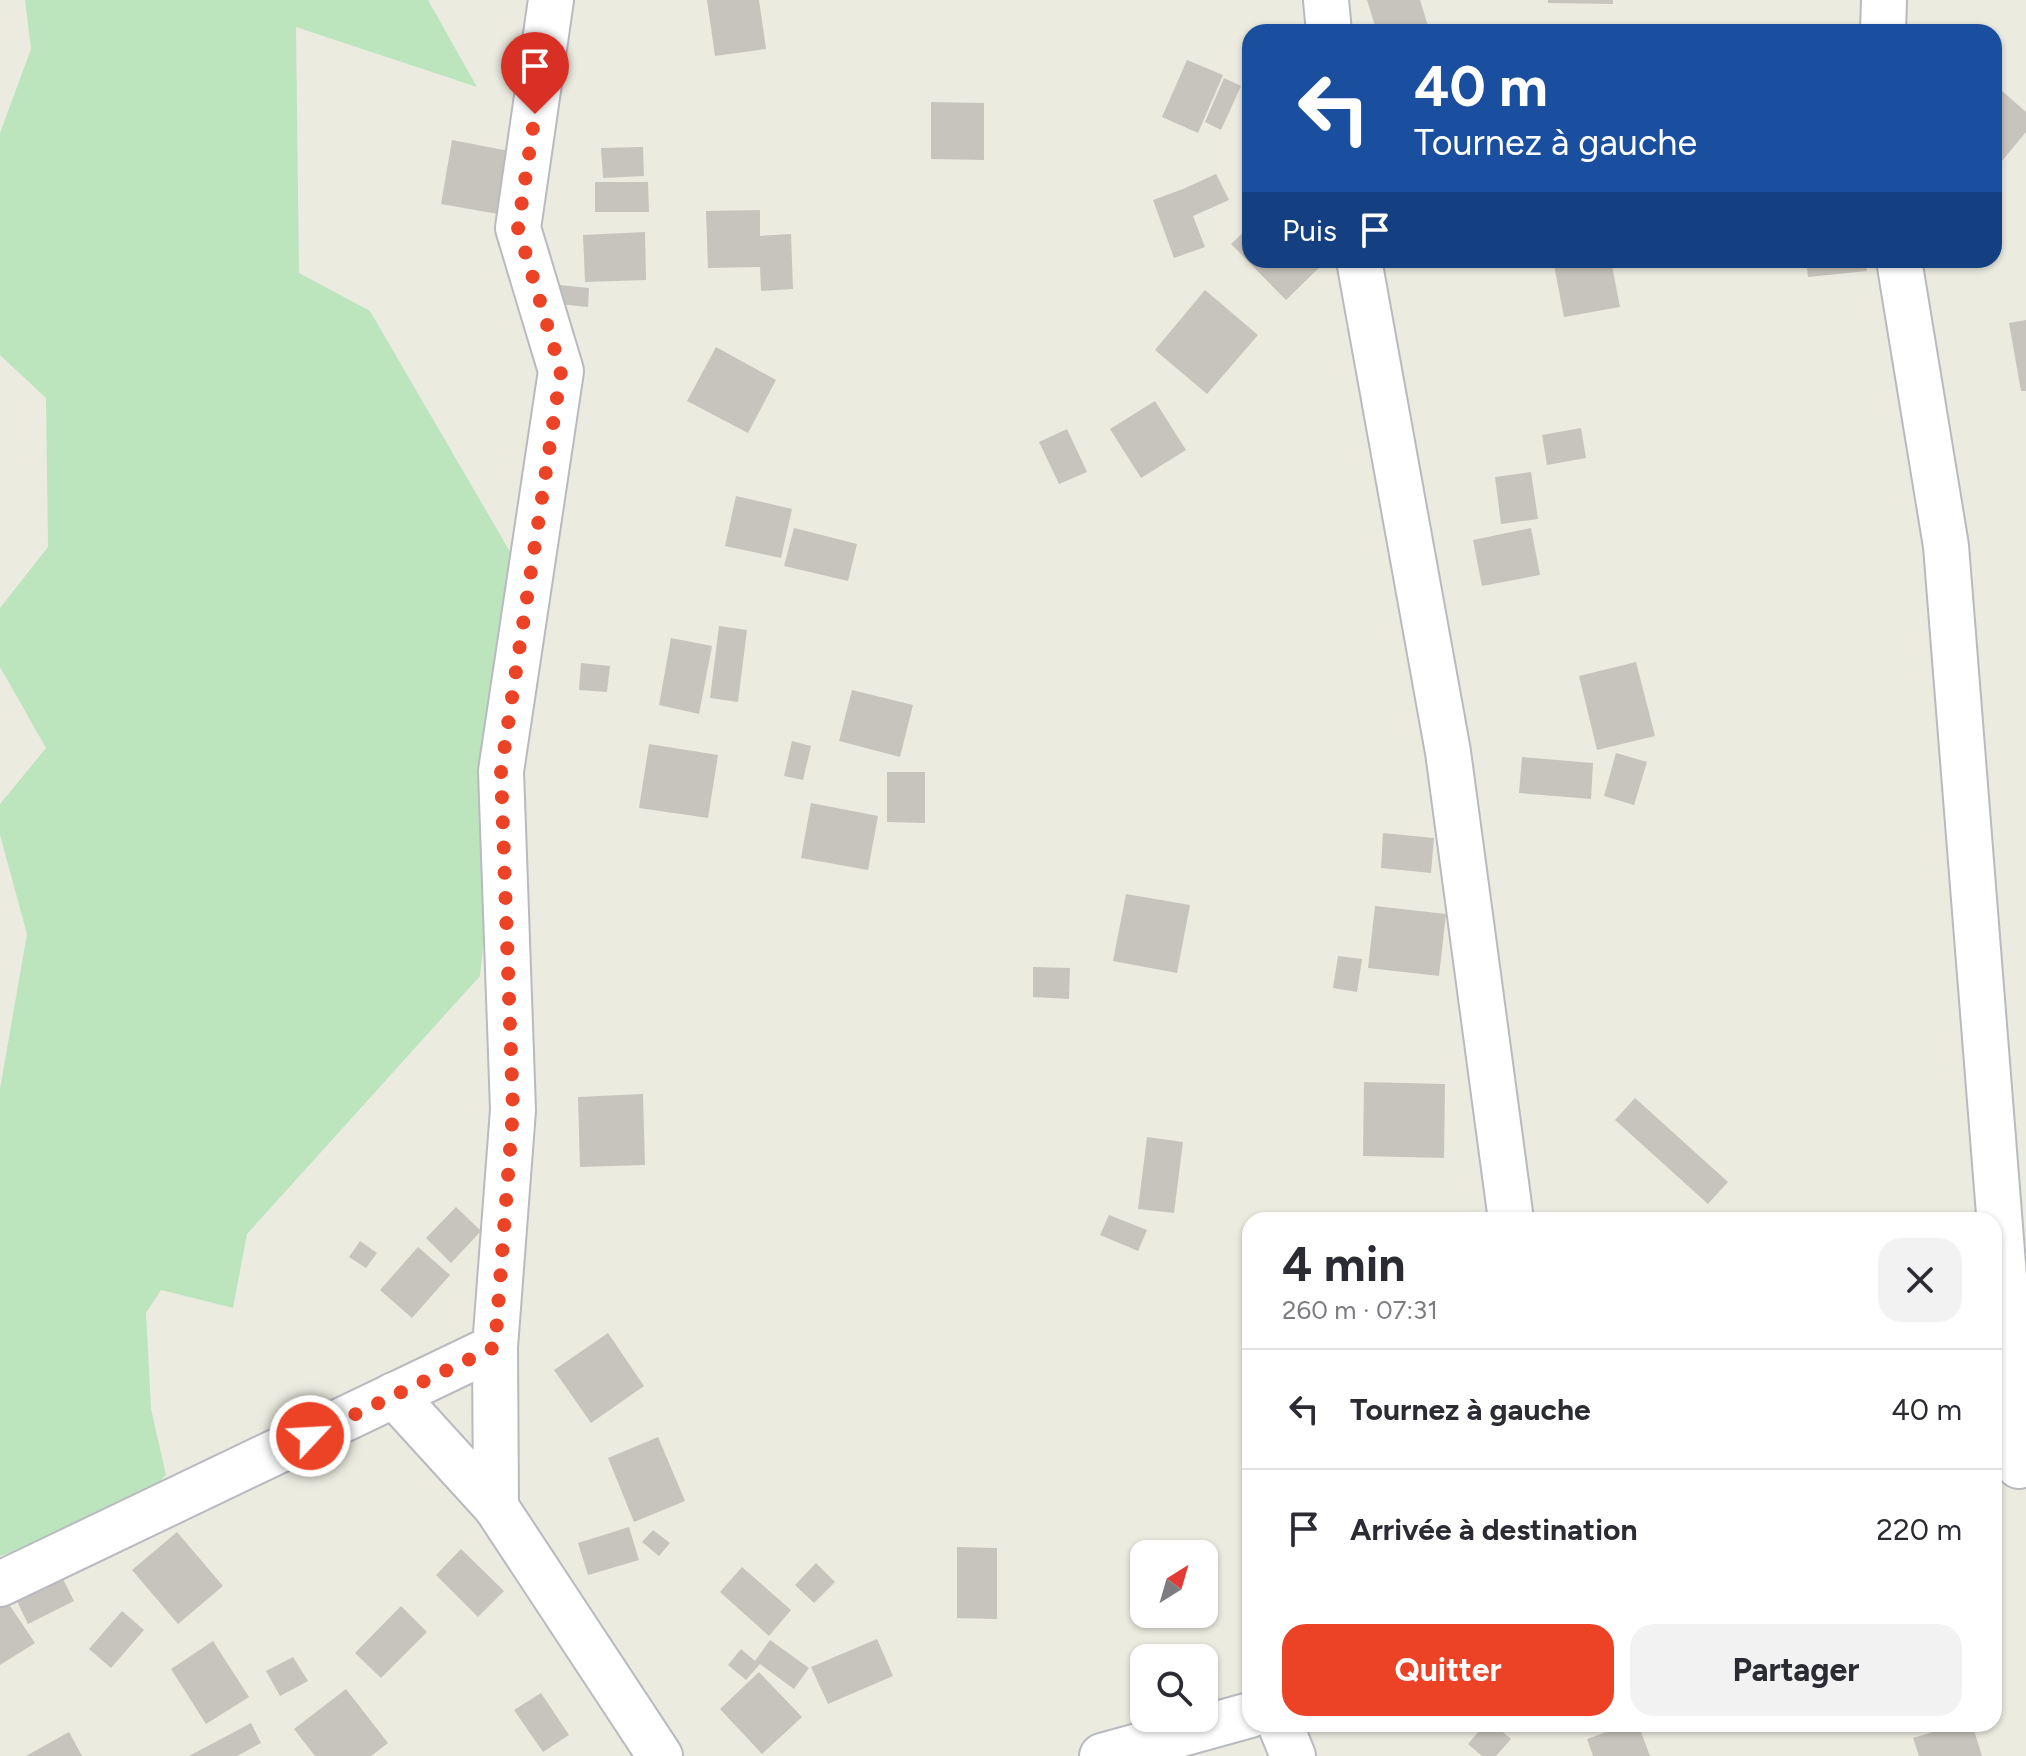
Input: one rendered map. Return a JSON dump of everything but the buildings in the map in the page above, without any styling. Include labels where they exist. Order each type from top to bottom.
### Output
[{"type":"street","points":[[496,1507],[495,1347],[513,1110],[501,771],[561,371],[518,228],[551,0]]},
{"type":"street","points":[[1326,0],[1328,24]]},
{"type":"street","points":[[1883,24],[1884,0]]},
{"type":"street","points":[[1360,268],[1448,752],[1510,1212]]},
{"type":"street","points":[[1900,268],[1946,546],[1994,1212]]},
{"type":"street","points":[[2002,1317],[2013,1468]]},
{"type":"street","points":[[0,1584],[495,1347]]},
{"type":"street","points":[[394,1395],[496,1507],[660,1756]]},
{"type":"street","points":[[1102,1756],[1242,1717]]},
{"type":"street","points":[[1283,1732],[1293,1756]]},
{"type":"green space","points":[[25,0],[428,0],[477,87],[296,27],[299,273],[370,311],[523,574],[480,976],[247,1234],[233,1308],[161,1290],[146,1313],[151,1409],[166,1475],[140,1502],[46,1542],[0,1556],[0,1089],[27,934],[0,835],[0,804],[46,748],[0,667],[0,608],[48,547],[46,398],[0,355],[0,133],[31,49]]},
{"type":"route","points":[[310,1436],[495,1347],[513,1110],[501,771],[561,371],[518,228],[535,114]]}]
